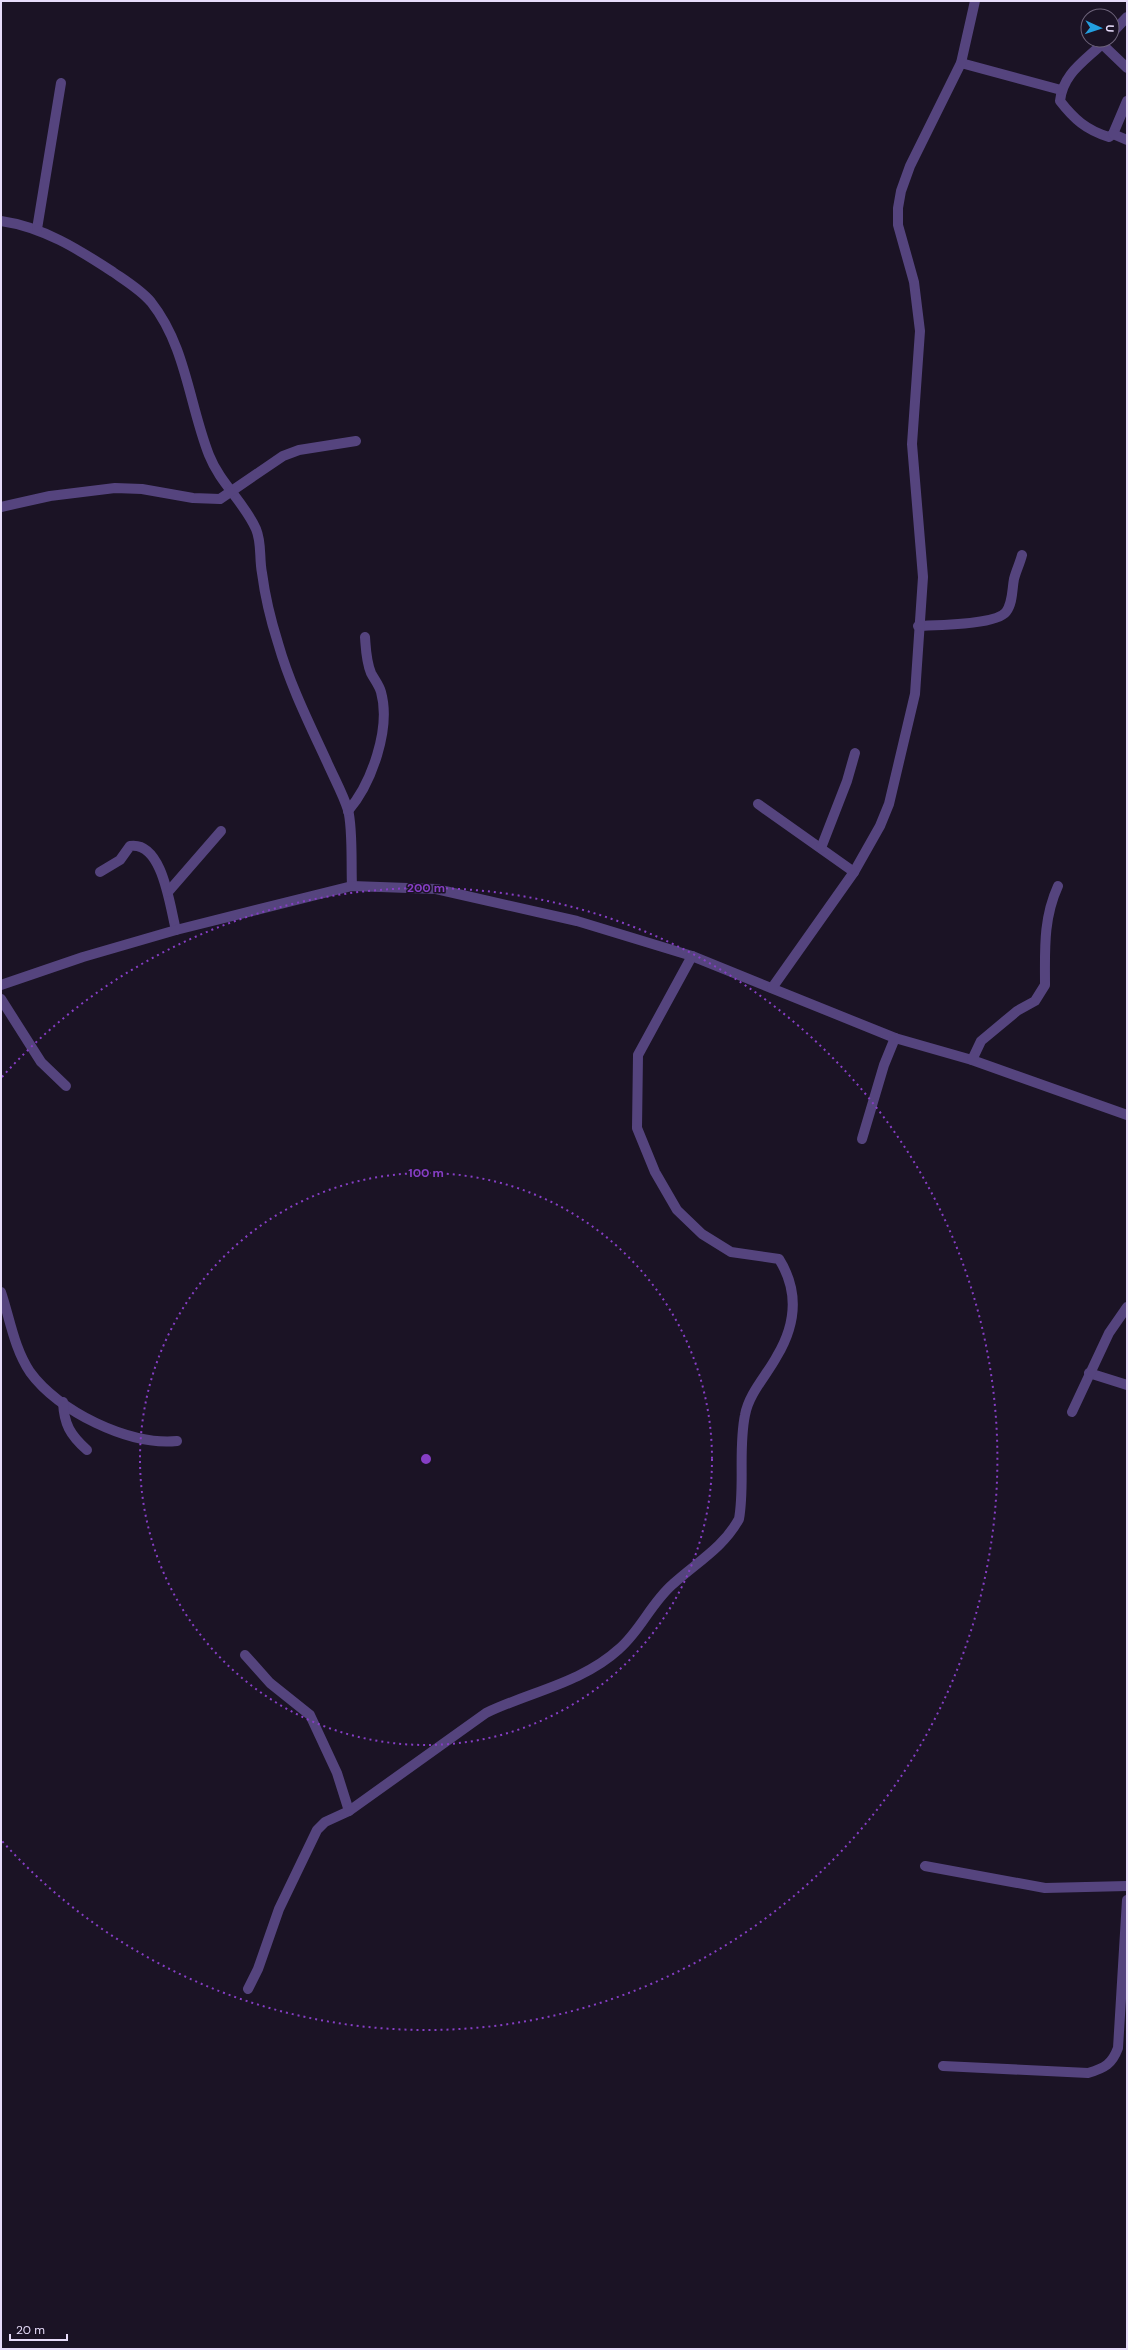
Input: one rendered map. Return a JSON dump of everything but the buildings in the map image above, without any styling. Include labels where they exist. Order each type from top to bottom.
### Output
[{"type":"street","points":[[772,988],[868,850],[890,804],[915,694],[918,626],[922,604],[923,577],[912,444],[920,331],[914,282],[898,225],[898,208],[901,191],[910,166],[961,63],[975,1]]},
{"type":"street","points":[[1120,24],[1127,17]]},
{"type":"street","points":[[1098,48],[1067,77],[1061,90],[1060,101],[1075,120],[1092,131],[1109,137],[1113,134],[1127,101]]},
{"type":"street","points":[[1109,48],[1127,68]]},
{"type":"street","points":[[961,63],[1061,90]]},
{"type":"street","points":[[37,229],[61,83]]},
{"type":"street","points":[[1113,134],[1127,140]]},
{"type":"street","points":[[1,221],[37,229],[66,242],[133,286],[149,300],[158,313],[180,355],[192,405],[209,456],[220,478],[233,492],[257,532],[260,542],[261,571],[278,643],[295,693],[348,811],[352,886]]},
{"type":"street","points":[[1,508],[50,496],[115,488],[215,499],[233,492],[258,472],[294,452],[356,441]]},
{"type":"street","points":[[918,626],[961,624],[1002,616],[1007,611],[1011,601],[1014,579],[1022,555]]},
{"type":"street","points":[[348,811],[358,799],[382,742],[384,726],[384,705],[380,690],[371,674],[366,656],[365,637]]},
{"type":"street","points":[[821,848],[847,781],[855,753]]},
{"type":"street","points":[[758,804],[854,872]]},
{"type":"street","points":[[168,892],[222,831]]},
{"type":"street","points":[[100,872],[120,860],[130,846],[136,845],[145,849],[155,859],[168,892],[176,930]]},
{"type":"street","points":[[1,985],[83,956],[176,930],[352,886],[436,889],[577,921],[692,956],[895,1038],[972,1060],[1127,1115]]},
{"type":"street","points":[[972,1060],[981,1041],[1016,1011],[1035,1001],[1043,991],[1045,985],[1044,938],[1050,904],[1058,886]]},
{"type":"street","points":[[248,1989],[258,1970],[279,1910],[295,1879],[311,1840],[325,1822],[348,1811],[486,1713],[510,1701],[585,1674],[618,1650],[634,1635],[652,1605],[672,1584],[717,1549],[731,1533],[739,1519],[745,1414],[763,1378],[778,1356],[792,1326],[793,1294],[789,1274],[779,1259],[731,1252],[702,1234],[677,1210],[655,1172],[637,1128],[638,1055],[692,956]]},
{"type":"street","points":[[1,999],[41,1062],[66,1086]]},
{"type":"street","points":[[862,1139],[884,1065],[895,1038]]},
{"type":"street","points":[[1,1292],[13,1335],[30,1371],[40,1383],[63,1402],[87,1418],[126,1436],[161,1442],[176,1441]]},
{"type":"street","points":[[1072,1412],[1109,1333],[1127,1308]]},
{"type":"street","points":[[1089,1373],[1127,1385]]},
{"type":"street","points":[[63,1402],[64,1414],[69,1432],[87,1450]]},
{"type":"street","points":[[245,1655],[270,1683],[310,1715],[337,1772],[348,1811]]},
{"type":"street","points":[[925,1866],[1045,1888],[1127,1886]]},
{"type":"street","points":[[942,2066],[1088,2072],[1104,2068],[1113,2060],[1118,2048],[1127,1900]]}]
